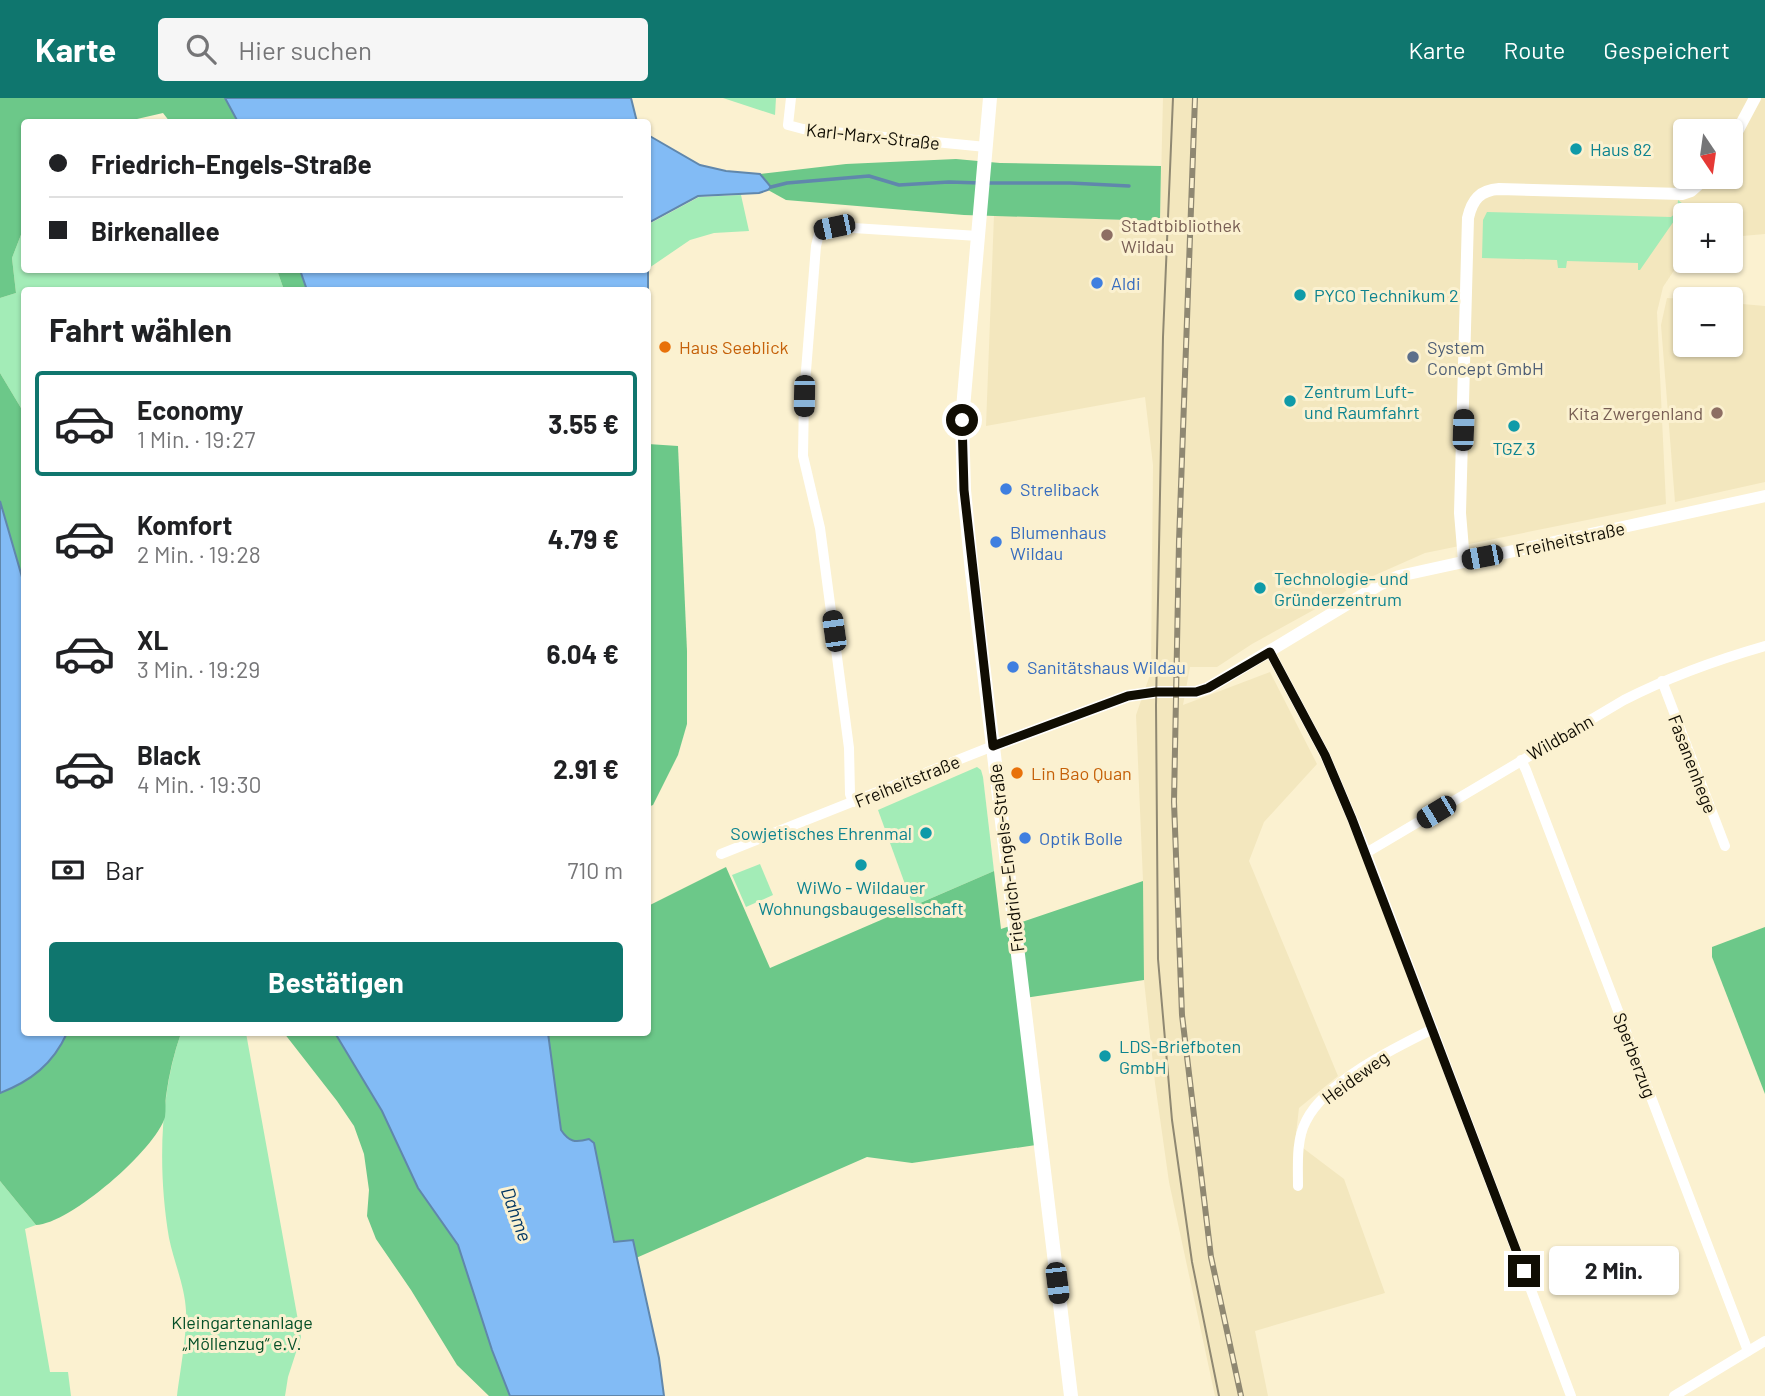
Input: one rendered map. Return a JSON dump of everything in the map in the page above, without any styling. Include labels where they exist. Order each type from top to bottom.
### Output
[{"type":"main road","points":[[985,153],[990,98]]},
{"type":"main road","name":"Friedrich-Engels-Straße","points":[[985,153],[962,420],[963,477],[1071,1396]]},
{"type":"street","name":"Karl-Marx-Straße","points":[[791,98],[788,125],[985,153]]},
{"type":"street","points":[[1743,120],[1755,98]]},
{"type":"street","points":[[1464,561],[1460,513],[1468,218],[1473,202],[1487,190],[1682,194],[1693,189]]},
{"type":"street","points":[[853,802],[850,794],[849,748],[820,528],[803,456],[804,396],[816,246],[820,230],[838,227],[978,236]]},
{"type":"street","name":"Freiheitstraße","points":[[721,854],[993,746],[1128,696],[1156,692],[1196,692],[1208,688],[1379,585],[1399,576],[1765,496]]},
{"type":"street","name":"Wildbahn","points":[[1366,853],[1624,700],[1662,681],[1765,646]]},
{"type":"street","points":[[1270,652],[1325,755],[1366,853],[1572,1396]]},
{"type":"street","name":"Fasanenhege","points":[[1662,681],[1725,846]]},
{"type":"street","name":"Sperberzug","points":[[1521,760],[1748,1351]]},
{"type":"street","name":"Heideweg","points":[[1298,1186],[1301,1136],[1306,1122],[1320,1102],[1392,1049],[1433,1029]]},
{"type":"street","points":[[1674,1396],[1765,1341]]},
{"type":"shaded area","points":[[1163,98],[1765,98],[1765,234],[1743,236],[1743,203],[1673,203],[1673,272],[1663,287],[1657,312],[1666,504],[1425,553],[1355,584],[1217,667],[1190,667],[1183,705],[1270,672],[1317,764],[1264,822],[1249,861],[1338,1076],[1299,1108],[1295,1142],[1344,1179],[1385,1293],[1255,1331],[1268,1396],[1215,1396],[1169,1182],[1155,1083],[1144,980],[1136,715],[1151,672],[1153,465],[1145,397],[986,426],[994,215],[1160,221]]},
{"type":"shaded area","name":"Kita Zwergenland","points":[[1667,298],[1673,298],[1673,357],[1743,357],[1743,304],[1765,306],[1765,482],[1675,502],[1661,325]]},
{"type":"green space","points":[[0,98],[225,98],[236,119],[168,119],[163,113],[137,119],[21,119],[21,235],[12,258],[16,293],[0,298]]},
{"type":"green space","points":[[723,98],[776,98],[775,115]]},
{"type":"green space","points":[[956,159],[1000,163],[1161,166],[1160,221],[964,215],[786,200],[768,190],[771,186],[760,174],[846,164]]},
{"type":"green space","points":[[741,195],[749,231],[714,233],[690,240],[651,267],[651,223],[699,197]]},
{"type":"green space","points":[[1487,212],[1673,215],[1673,222],[1640,270],[1638,263],[1567,261],[1566,268],[1558,268],[1557,260],[1482,258],[1483,220]]},
{"type":"green space","points":[[21,235],[21,273],[278,273],[283,287],[21,287],[21,408],[0,373],[0,298],[16,293],[12,258]]},
{"type":"green space","points":[[278,273],[301,273],[306,287],[283,287]]},
{"type":"green space","points":[[0,373],[21,408],[21,574],[0,501]]},
{"type":"green space","points":[[651,444],[678,446],[687,651],[687,724],[678,755],[651,806]]},
{"type":"green space","points":[[977,767],[983,777],[994,871],[913,906],[878,810]]},
{"type":"green space","points":[[760,864],[773,895],[746,907],[732,875]]},
{"type":"green space","points":[[726,867],[770,968],[994,871],[1001,929],[1143,881],[1144,980],[1018,999],[1036,1145],[912,1163],[867,1157],[636,1258],[633,1240],[614,1242],[594,1143],[589,1139],[573,1140],[561,1130],[548,1036],[651,1036],[651,904]]},
{"type":"green space","points":[[1765,927],[1765,1094],[1712,957],[1712,947]]},
{"type":"green space","points":[[65,1036],[180,1036],[169,1080],[165,1117],[146,1147],[110,1183],[89,1199],[51,1221],[36,1225],[0,1181],[0,1093],[22,1083],[40,1070]]},
{"type":"green space","name":"Kleingartenanlage „Möllenzug“ e.V.","points":[[180,1036],[247,1036],[301,1337],[285,1396],[177,1396],[186,1311],[165,1213],[162,1161],[168,1083]]},
{"type":"green space","points":[[286,1036],[337,1036],[342,1043],[382,1111],[418,1188],[458,1245],[510,1396],[489,1396],[457,1365],[376,1239],[367,1216],[369,1190],[364,1154],[354,1126]]},
{"type":"green space","points":[[0,1181],[36,1225],[25,1229],[50,1372],[68,1372],[71,1396],[0,1396]]},
{"type":"water","points":[[225,98],[631,98],[636,119],[236,119]]},
{"type":"water","points":[[651,137],[700,165],[760,174],[771,187],[759,193],[698,196],[651,221]]},
{"type":"water","points":[[301,273],[648,273],[648,287],[306,287]]},
{"type":"water","points":[[0,501],[21,574],[21,1036],[65,1036],[55,1054],[40,1070],[22,1083],[0,1093]]},
{"type":"water","name":"Dahme","points":[[337,1036],[548,1036],[561,1130],[573,1140],[589,1139],[594,1143],[614,1242],[633,1240],[659,1358],[664,1396],[510,1396],[458,1245],[418,1188],[382,1111]]},
{"type":"waterway","points":[[771,187],[787,183],[869,176],[899,185],[980,183]]},
{"type":"waterway","points":[[988,183],[1129,186]]},
{"type":"tram line","points":[[1173,98],[1163,337],[1156,705],[1158,959],[1172,1120],[1192,1262],[1219,1396]]},
{"type":"railway","points":[[1195,98],[1179,541],[1174,802],[1182,1015],[1211,1257],[1241,1396]]},
{"type":"place","name":"Haus 82","points":[[1576,149]]},
{"type":"place","name":"Stadtbibliothek Wildau","points":[[1107,235]]},
{"type":"place","name":"Aldi","points":[[1097,283]]},
{"type":"place","name":"PYCO Technikum 2","points":[[1300,295]]},
{"type":"place","name":"Haus Seeblick","points":[[665,347]]},
{"type":"place","name":"System Concept GmbH","points":[[1413,357]]},
{"type":"place","name":"Zentrum Luft- und Raumfahrt","points":[[1290,401]]},
{"type":"place","name":"Kita Zwergenland","points":[[1717,413]]},
{"type":"place","name":"TGZ 3","points":[[1514,426]]},
{"type":"place","name":"Streliback","points":[[1006,489]]},
{"type":"place","name":"Blumenhaus Wildau","points":[[996,542]]},
{"type":"place","name":"Technologie- und Gründerzentrum","points":[[1260,588]]},
{"type":"place","name":"Sanitätshaus Wildau","points":[[1013,667]]},
{"type":"place","name":"Lin Bao Quan","points":[[1017,773]]},
{"type":"place","name":"Sowjetisches Ehrenmal","points":[[926,833]]},
{"type":"place","name":"Optik Bolle","points":[[1025,838]]},
{"type":"place","name":"WiWo - Wildauer Wohnungsbaugesellschaft","points":[[861,865]]},
{"type":"place","name":"LDS-Briefboten GmbH","points":[[1105,1056]]},
{"type":"route","points":[[962,420],[964,490],[993,746],[1128,696],[1156,692],[1196,692],[1208,688],[1270,652],[1325,755],[1352,819],[1524,1271]]}]
